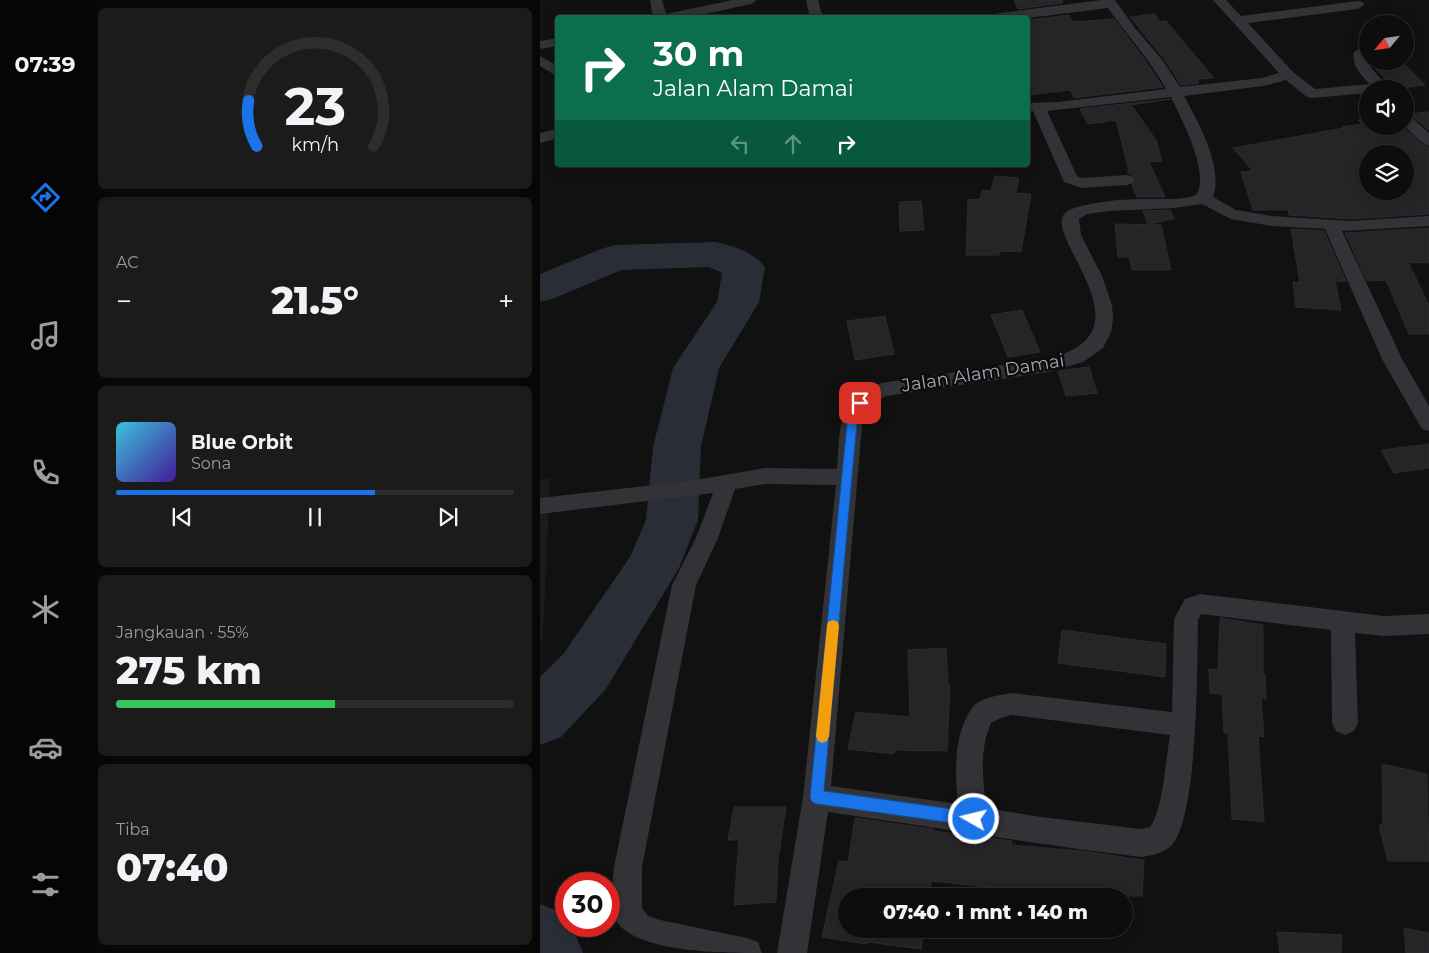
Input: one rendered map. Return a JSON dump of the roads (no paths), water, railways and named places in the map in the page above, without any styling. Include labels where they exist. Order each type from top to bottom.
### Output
[{"type":"street","points":[[656,0],[659,15]]},
{"type":"street","points":[[680,15],[751,0]]},
{"type":"street","points":[[812,0],[817,15]]},
{"type":"street","points":[[1219,0],[1288,75],[1312,94],[1359,90]]},
{"type":"street","points":[[1016,15],[1110,2],[1130,30],[1156,60],[1194,129],[1208,166],[1207,194],[1200,199],[1241,217],[1331,226],[1429,221]]},
{"type":"street","points":[[1238,20],[1358,5]]},
{"type":"street","points":[[540,44],[555,42]]},
{"type":"street","points":[[540,60],[555,72]]},
{"type":"street","points":[[1366,70],[1375,80]]},
{"type":"street","points":[[1127,180],[1081,183],[1070,179],[1033,107],[1263,82],[1288,75]]},
{"type":"street","points":[[1414,127],[1429,141]]},
{"type":"street","points":[[540,138],[555,134]]},
{"type":"street","name":"Jalan Alam Damai","points":[[792,953],[817,797],[853,413],[868,396],[882,390],[1049,365],[1071,360],[1086,353],[1096,344],[1102,331],[1105,317],[1094,274],[1071,231],[1069,222],[1071,216],[1084,210],[1200,199]]},
{"type":"street","points":[[1331,226],[1392,359],[1423,403],[1429,424]]},
{"type":"street","points":[[540,506],[634,497],[765,476],[846,476]]},
{"type":"street","points":[[725,482],[724,494],[707,538],[684,585],[628,867],[627,913],[638,927],[660,935],[747,953]]},
{"type":"street","points":[[817,797],[974,819],[1041,831],[1141,843],[1151,842],[1160,837],[1166,829],[1172,809],[1184,725],[1186,619],[1193,606],[1200,604],[1384,626],[1429,624]]},
{"type":"street","points":[[1343,622],[1345,724]]},
{"type":"street","points":[[974,819],[968,763],[969,749],[982,715],[996,707],[1012,704],[1184,725]]},
{"type":"waterway","points":[[540,289],[615,258],[715,254],[744,267],[738,302],[696,368],[677,447],[672,520],[652,568],[585,671],[540,718]]},
{"type":"waterway","points":[[540,939],[548,953]]}]
